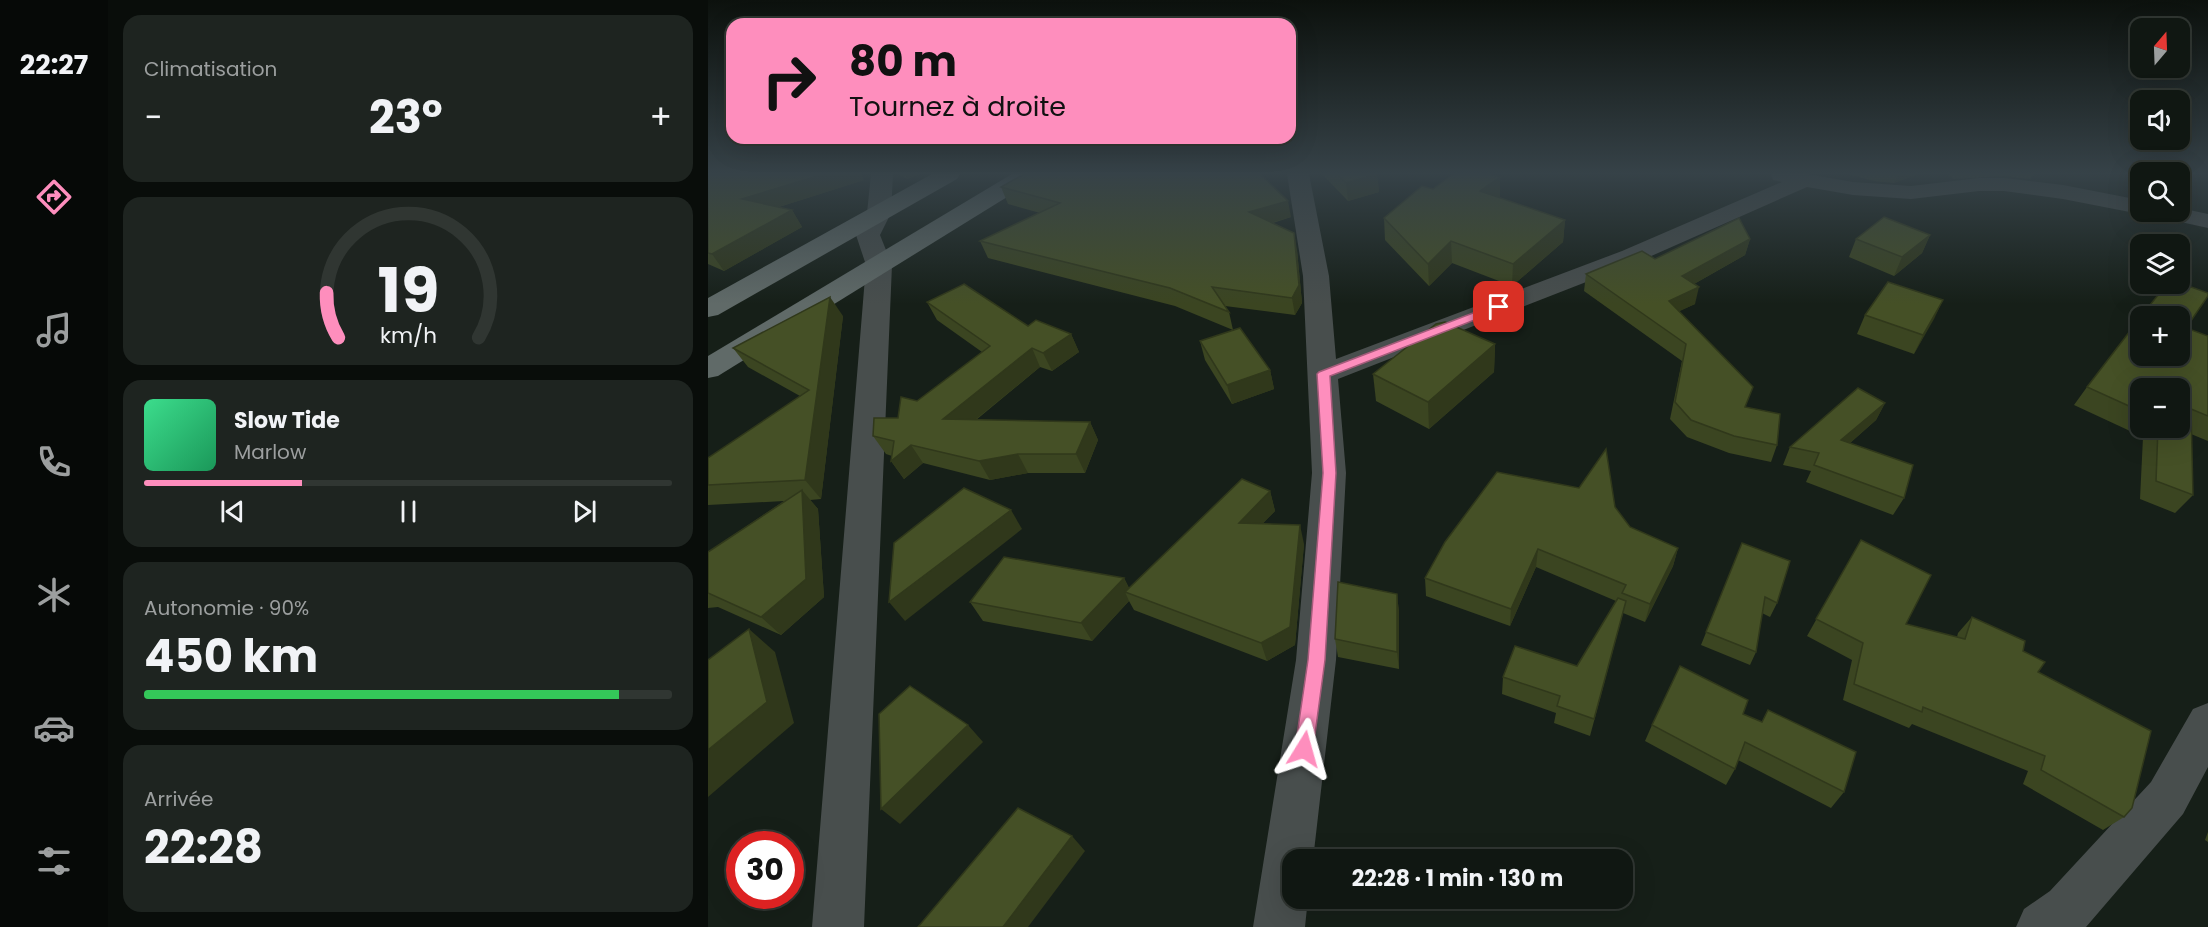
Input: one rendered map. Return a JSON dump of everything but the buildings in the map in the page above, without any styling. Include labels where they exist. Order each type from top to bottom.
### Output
[{"type":"main road","points":[[712,301],[871,217]]},
{"type":"main road","points":[[708,369],[958,217]]},
{"type":"street","points":[[838,927],[879,265],[868,235],[877,217]]},
{"type":"street","points":[[1279,927],[1316,660],[1329,473],[1324,374],[1312,247],[1306,217]]},
{"type":"street","points":[[1324,374],[1631,256],[1710,217]]},
{"type":"street","points":[[2191,217],[2208,221]]},
{"type":"street","points":[[2042,927],[2068,909],[2167,798],[2208,723]]},
{"type":"route","points":[[1304,749],[1316,660],[1329,473],[1324,374],[1499,307]]}]
